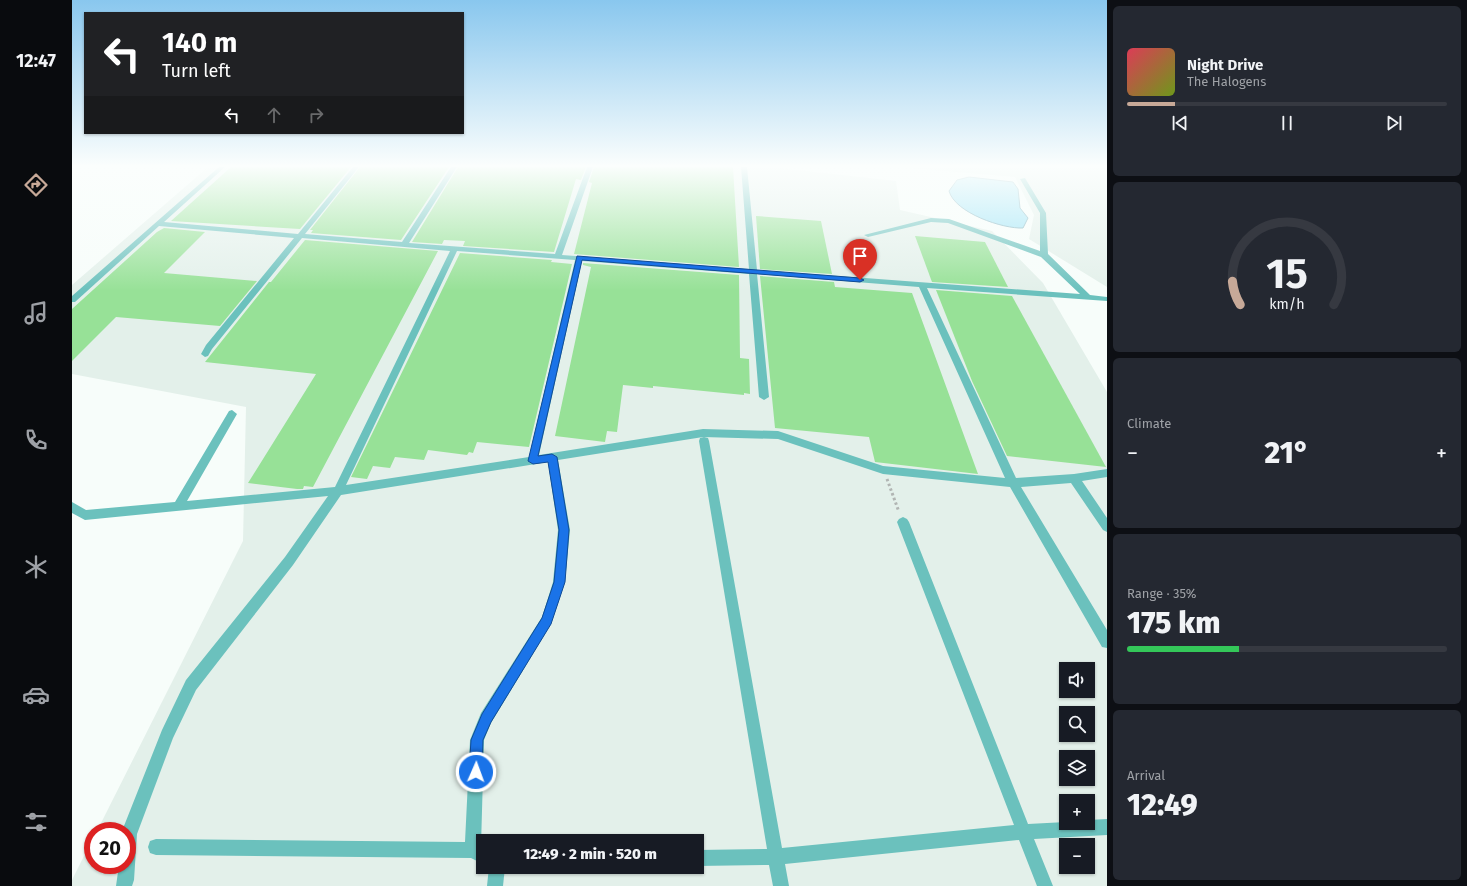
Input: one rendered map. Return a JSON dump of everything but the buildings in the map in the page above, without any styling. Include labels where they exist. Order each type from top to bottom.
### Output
[{"type":"street","points":[[72,300],[175,208]]},
{"type":"street","points":[[205,354],[209,347],[323,208]]},
{"type":"street","points":[[404,245],[427,208]]},
{"type":"street","points":[[558,256],[575,208]]},
{"type":"street","points":[[748,208],[764,397]]},
{"type":"street","points":[[1040,208],[1043,213],[1044,254]]},
{"type":"street","points":[[868,235],[931,220],[942,219],[1044,254],[1088,298]]},
{"type":"street","points":[[157,224],[404,245],[1107,299]]},
{"type":"street","points":[[124,886],[126,880],[129,834],[167,735],[191,685],[289,561],[338,491],[455,249]]},
{"type":"street","points":[[533,461],[579,258]]},
{"type":"street","points":[[922,284],[1013,483],[1107,642]]},
{"type":"street","points":[[1097,298],[1107,306]]},
{"type":"street","points":[[178,507],[232,414]]},
{"type":"street","points":[[72,507],[85,514],[178,507],[338,491],[703,433],[778,435],[883,470],[1013,483],[1074,478],[1107,473]]},
{"type":"street","points":[[704,441],[781,886]]},
{"type":"street","points":[[478,834],[477,740],[486,718],[547,620],[559,582],[564,530],[552,457]]},
{"type":"street","points":[[1074,478],[1107,528]]},
{"type":"street","points":[[903,522],[1022,832],[1045,886]]},
{"type":"street","points":[[704,858],[775,857],[1022,832],[1107,827]]},
{"type":"street","points":[[156,847],[476,853]]},
{"type":"street","points":[[495,886],[496,874]]},
{"type":"path","points":[[883,470],[903,522]]},
{"type":"shaded area","points":[[160,208],[900,208],[900,210],[992,231],[1043,283],[1107,392],[1107,886],[72,886],[72,880],[84,856],[84,874],[136,874],[136,822],[102,822],[243,541],[246,407],[72,374],[72,285]]},
{"type":"shaded area","points":[[1031,208],[1107,208],[1107,287],[1029,239],[1034,215]]},
{"type":"water","points":[[963,208],[1020,208],[1028,218],[1023,228],[1014,228],[992,223]]},
{"type":"route","points":[[476,772],[477,740],[486,718],[547,620],[559,582],[564,530],[552,457],[533,461],[579,258],[860,280]]}]
